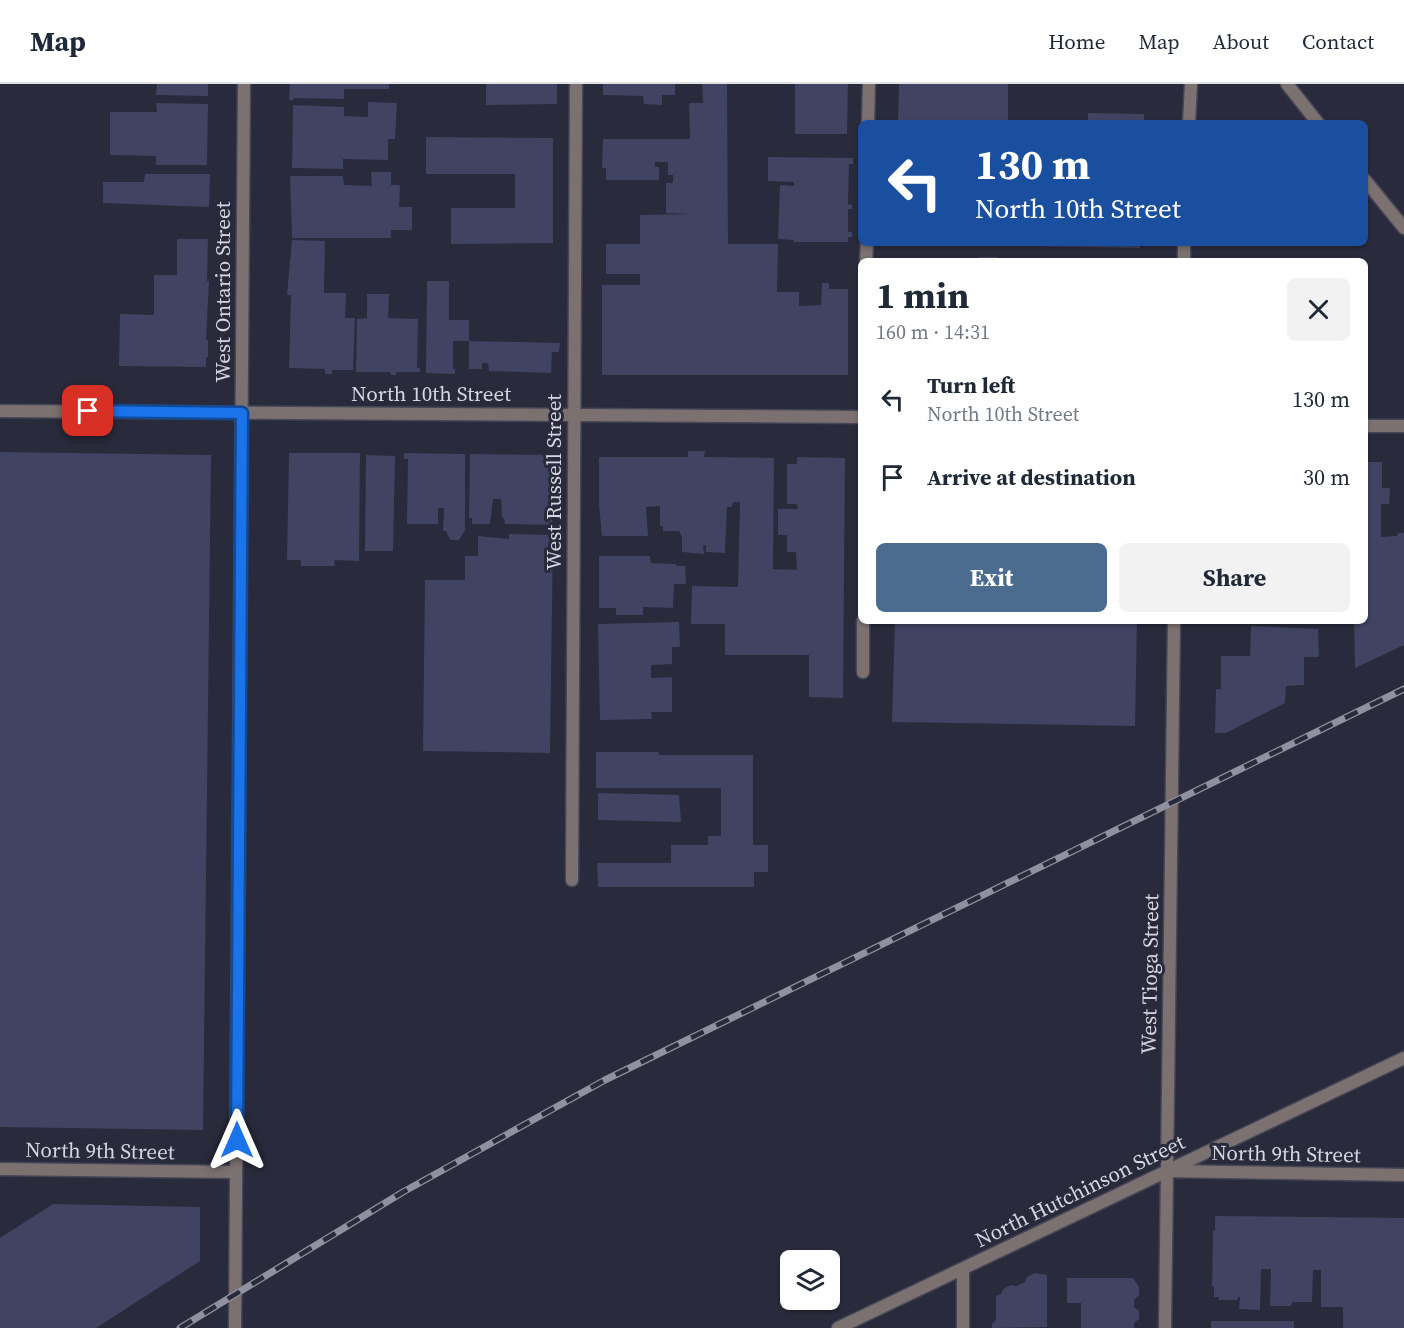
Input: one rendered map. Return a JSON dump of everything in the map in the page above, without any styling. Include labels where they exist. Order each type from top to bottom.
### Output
[{"type":"street","name":"West Ontario Street","points":[[235,1328],[244,84]]},
{"type":"street","name":"West Russell Street","points":[[572,880],[576,84]]},
{"type":"street","points":[[868,120],[869,84]]},
{"type":"street","points":[[1189,120],[1191,84]]},
{"type":"street","points":[[1287,84],[1316,120]]},
{"type":"street","points":[[1368,184],[1404,228]]},
{"type":"street","name":"North 10th Street","points":[[0,411],[573,413],[858,417]]},
{"type":"street","points":[[1368,426],[1404,426]]},
{"type":"street","points":[[863,624],[863,672]]},
{"type":"street","name":"West Tioga Street","points":[[1165,1328],[1174,624]]},
{"type":"street","name":"North Hutchinson Street","points":[[838,1328],[1404,1058]]},
{"type":"street","name":"North 9th Street","points":[[0,1169],[236,1172]]},
{"type":"street","name":"North 9th Street","points":[[1167,1171],[1404,1175]]},
{"type":"street","points":[[963,1269],[963,1328]]},
{"type":"building","points":[[157,84],[208,84],[208,96],[156,95]]},
{"type":"building","points":[[290,84],[389,84],[389,89],[344,89],[344,99],[294,98],[289,100]]},
{"type":"building","points":[[486,84],[557,84],[557,104],[486,105]]},
{"type":"building","points":[[603,84],[675,84],[675,95],[662,95],[662,105],[644,104],[643,96],[603,95]]},
{"type":"building","points":[[702,84],[727,84],[728,244],[778,244],[777,292],[799,292],[799,306],[821,305],[822,283],[829,283],[829,289],[848,289],[848,375],[602,375],[602,285],[640,285],[640,274],[606,274],[606,244],[640,244],[640,215],[691,214],[666,213],[666,183],[673,183],[673,175],[668,175],[668,162],[655,162],[655,167],[659,167],[659,180],[606,180],[606,168],[602,168],[603,139],[690,139],[689,103],[703,103]]},
{"type":"building","points":[[795,84],[848,84],[847,134],[795,134]]},
{"type":"building","points":[[899,84],[1008,84],[1008,120],[898,120]]},
{"type":"building","points":[[368,102],[397,103],[395,139],[388,139],[388,160],[343,159],[343,169],[292,168],[293,105],[344,107],[344,116],[368,117]]},
{"type":"building","points":[[156,103],[208,104],[207,165],[156,165],[156,156],[110,155],[110,112],[157,112]]},
{"type":"building","points":[[1088,113],[1144,114],[1144,120],[1088,120]]},
{"type":"building","points":[[426,137],[553,138],[553,243],[451,244],[451,208],[515,208],[515,174],[426,174]]},
{"type":"building","points":[[768,157],[853,158],[853,164],[849,164],[848,204],[852,205],[852,209],[848,209],[848,232],[852,232],[852,237],[848,237],[848,242],[793,242],[794,240],[778,239],[780,185],[794,186],[794,182],[768,181]]},
{"type":"building","points":[[371,172],[391,172],[391,185],[400,185],[399,207],[412,207],[412,230],[391,230],[391,238],[292,238],[290,176],[343,176],[344,185],[372,186]]},
{"type":"building","points":[[145,174],[210,174],[209,207],[103,203],[103,182],[144,182]]},
{"type":"building","points":[[177,239],[208,239],[207,281],[209,281],[206,340],[208,340],[208,357],[206,357],[206,367],[119,366],[120,314],[154,315],[154,275],[177,275]]},
{"type":"building","points":[[292,240],[325,241],[324,293],[346,293],[345,318],[355,318],[353,370],[332,370],[332,374],[325,374],[325,369],[289,368],[291,295],[287,295]]},
{"type":"building","points":[[1017,246],[1140,246],[1140,248]]},
{"type":"building","points":[[427,281],[449,281],[449,320],[469,320],[469,341],[453,341],[455,374],[426,373]]},
{"type":"building","points":[[367,294],[389,294],[388,318],[418,319],[417,368],[420,368],[420,372],[396,372],[396,375],[391,375],[390,372],[356,372],[357,319],[367,318]]},
{"type":"building","points":[[469,341],[560,343],[559,352],[552,352],[551,373],[489,371],[488,363],[482,363],[482,369],[469,369]]},
{"type":"building","points":[[688,451],[705,451],[704,457],[774,458],[773,569],[797,570],[796,552],[787,552],[787,535],[778,535],[778,509],[798,509],[797,504],[787,504],[787,464],[797,464],[797,457],[845,458],[843,698],[809,697],[809,655],[725,655],[725,624],[691,624],[692,586],[738,587],[740,502],[733,502],[732,507],[727,507],[725,553],[706,552],[706,545],[703,545],[704,554],[682,552],[682,537],[679,531],[663,531],[663,526],[660,526],[660,506],[646,507],[648,536],[602,536],[599,505],[599,457],[688,457]]},
{"type":"building","points":[[0,452],[211,455],[203,1130],[0,1127]]},
{"type":"building","points":[[289,453],[360,453],[359,561],[334,560],[335,566],[301,566],[301,560],[287,560]]},
{"type":"building","points":[[404,453],[465,454],[465,530],[459,540],[450,540],[446,531],[443,531],[444,508],[438,508],[438,524],[407,524],[408,459],[404,459]]},
{"type":"building","points":[[470,454],[554,455],[552,525],[505,524],[502,517],[501,499],[493,499],[490,524],[472,524],[472,518],[469,518]]},
{"type":"building","points":[[366,455],[395,456],[393,551],[365,551]]},
{"type":"building","points":[[1368,462],[1382,462],[1382,488],[1390,488],[1389,504],[1381,504],[1381,537],[1404,533],[1404,645],[1355,668],[1354,624],[1368,624]]},
{"type":"building","points":[[509,534],[553,535],[550,753],[423,751],[425,580],[465,580],[465,556],[478,556],[478,536],[509,539]]},
{"type":"building","points":[[599,556],[650,556],[651,563],[685,566],[686,584],[674,584],[673,608],[643,607],[643,615],[616,615],[616,608],[599,608]]},
{"type":"building","points":[[679,622],[680,647],[672,647],[672,664],[651,665],[651,678],[672,677],[672,712],[651,712],[652,719],[600,720],[598,624]]},
{"type":"building","points":[[895,624],[1137,624],[1135,726],[892,722]]},
{"type":"building","points":[[1251,626],[1318,629],[1319,657],[1304,657],[1304,685],[1286,686],[1285,703],[1226,733],[1215,733],[1216,689],[1221,689],[1221,656],[1250,656]]},
{"type":"building","points":[[596,752],[753,755],[753,845],[768,845],[768,872],[754,872],[754,887],[598,887],[597,863],[671,863],[671,845],[708,845],[708,836],[721,836],[721,788],[596,788]]},
{"type":"building","points":[[598,793],[679,795],[681,822],[598,820]]},
{"type":"building","points":[[53,1204],[200,1207],[200,1261],[96,1328],[0,1328],[0,1238]]},
{"type":"building","points":[[1215,1216],[1404,1218],[1404,1328],[1343,1328],[1343,1307],[1321,1307],[1321,1270],[1313,1270],[1312,1302],[1292,1302],[1291,1306],[1270,1306],[1271,1269],[1261,1269],[1260,1310],[1239,1309],[1240,1297],[1237,1300],[1219,1300],[1219,1297],[1214,1297],[1214,1287],[1212,1287]]},
{"type":"building","points":[[1035,1273],[1047,1275],[1047,1327],[992,1328],[996,1320],[996,1296],[1011,1285],[1017,1286],[1025,1282],[1027,1277]]},
{"type":"building","points":[[1067,1278],[1133,1278],[1139,1287],[1139,1295],[1134,1300],[1134,1307],[1139,1311],[1139,1319],[1134,1323],[1134,1328],[1081,1328],[1081,1303],[1067,1303]]},
{"type":"building","points":[[1211,1321],[1294,1321],[1294,1328],[1211,1328]]},
{"type":"railway","points":[[180,1328],[403,1192],[605,1080],[1404,689]]},
{"type":"route","points":[[88,411],[242,413],[237,1140]]}]
